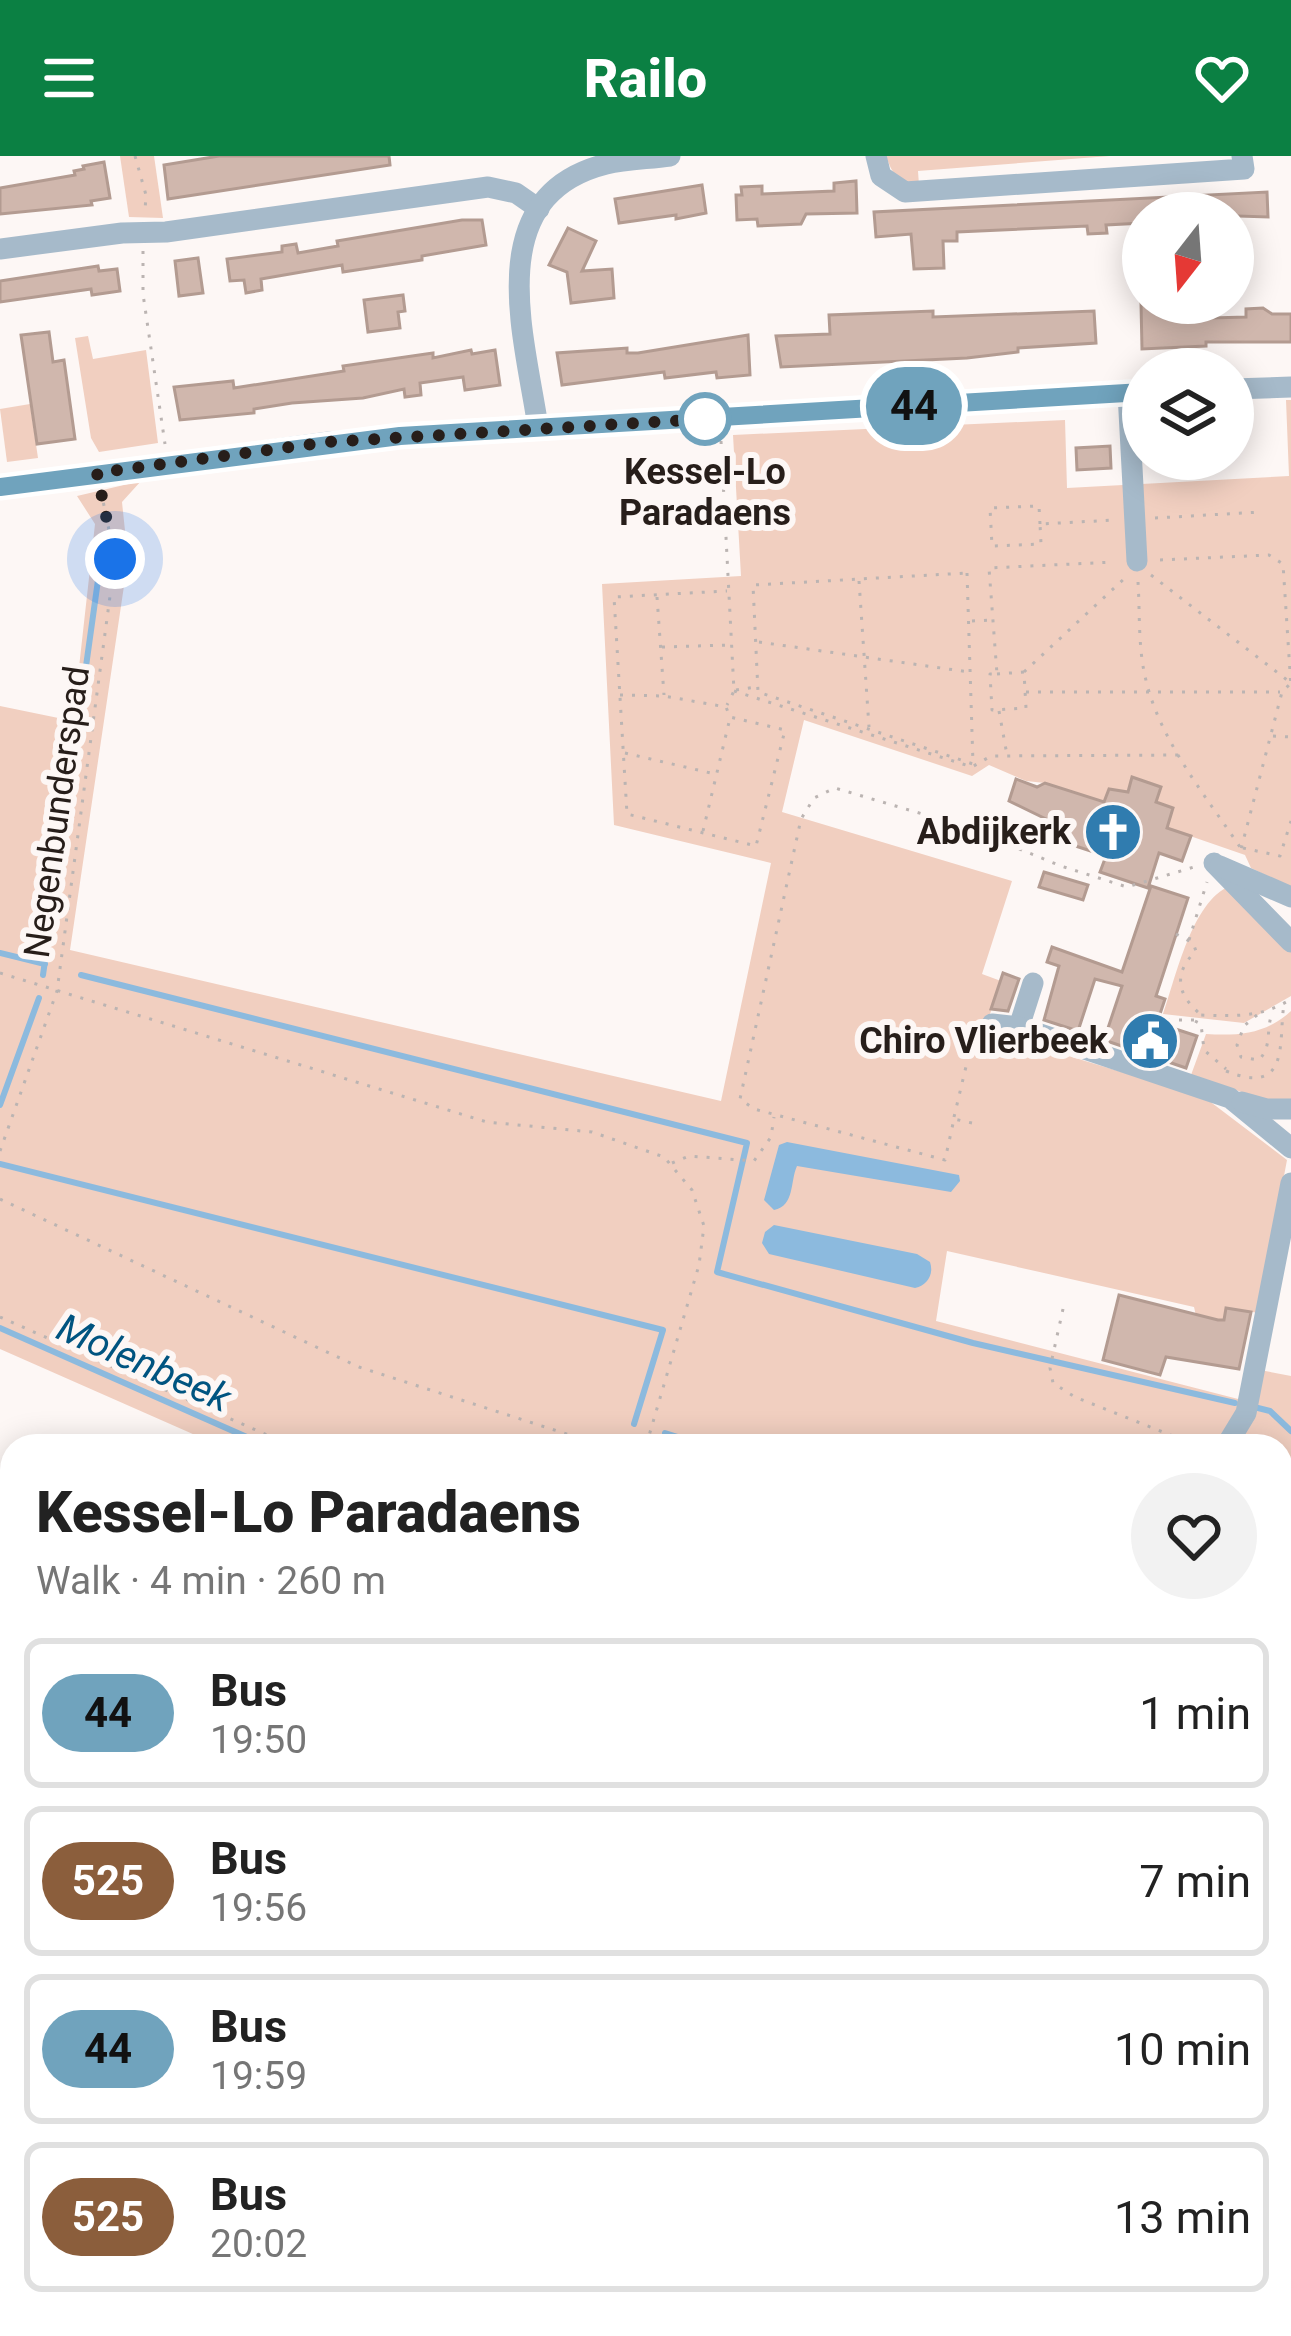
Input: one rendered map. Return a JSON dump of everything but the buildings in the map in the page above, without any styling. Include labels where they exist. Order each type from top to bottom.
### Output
[{"type":"street","points":[[538,428],[517,271],[532,219],[563,185],[596,168],[670,156]]},
{"type":"street","points":[[876,156],[881,176],[905,192],[1243,163]]},
{"type":"street","points":[[0,249],[488,187],[516,193],[539,209]]},
{"type":"street","points":[[1254,388],[1291,387]]},
{"type":"street","points":[[0,487],[328,442],[1122,393]]},
{"type":"street","points":[[1134,480],[1134,519],[1142,567]]},
{"type":"street","points":[[1214,863],[1291,897]]},
{"type":"street","points":[[1214,863],[1291,942]]},
{"type":"street","points":[[1019,1027],[1033,982]]},
{"type":"street","points":[[992,1024],[1019,1027],[1267,1109],[1291,1108]]},
{"type":"street","points":[[1230,1098],[1291,1148]]},
{"type":"street","points":[[1233,1434],[1246,1413],[1291,1184]]},
{"type":"path","points":[[135,156],[146,195],[143,294],[169,463]]},
{"type":"path","points":[[702,833],[730,717],[726,707],[734,691],[719,418]]},
{"type":"path","name":"Negenbunderspad","points":[[0,1150],[57,992],[115,559],[97,473]]},
{"type":"path","points":[[1039,506],[1040,524],[1041,544],[992,547],[990,508],[1039,506]]},
{"type":"path","points":[[1040,524],[1261,512]]},
{"type":"path","points":[[997,674],[989,568],[1142,567],[1269,555],[1283,564],[1291,685]]},
{"type":"path","points":[[1024,672],[1026,708],[992,710],[990,674],[1024,672],[1142,567]]},
{"type":"path","points":[[1142,567],[1291,685]]},
{"type":"path","points":[[1142,567],[1144,674],[1150,692],[1180,755],[1241,848]]},
{"type":"path","points":[[967,574],[970,621],[973,764],[758,692],[753,585],[967,574]]},
{"type":"path","points":[[859,580],[869,729]]},
{"type":"path","points":[[727,591],[614,597],[627,814],[756,846],[784,730],[730,717]]},
{"type":"path","points":[[657,595],[664,697]]},
{"type":"path","points":[[970,621],[993,620]]},
{"type":"path","points":[[756,642],[971,672]]},
{"type":"path","points":[[660,647],[732,645]]},
{"type":"path","points":[[1025,692],[1282,692],[1291,685]]},
{"type":"path","points":[[734,691],[758,687]]},
{"type":"path","points":[[734,691],[972,767],[991,757],[1180,755]]},
{"type":"path","points":[[1241,848],[1282,692]]},
{"type":"path","points":[[620,695],[726,707]]},
{"type":"path","points":[[999,710],[1008,757]]},
{"type":"path","points":[[1271,736],[1291,737]]},
{"type":"path","points":[[623,752],[716,775]]},
{"type":"path","points":[[992,1024],[977,1020],[945,1160],[754,1109],[740,1099],[801,819],[814,799],[836,788],[963,826],[1127,887],[1214,863]]},
{"type":"path","points":[[1241,848],[1280,856],[1291,821]]},
{"type":"path","points":[[1189,940],[1214,863]]},
{"type":"path","points":[[1176,934],[1189,940],[1196,951],[1182,964],[1179,977],[1188,1004],[1200,1015]]},
{"type":"path","points":[[0,973],[488,1122],[592,1132],[664,1157],[692,1190],[704,1226],[699,1265],[650,1434]]},
{"type":"path","points":[[1194,1020],[1200,1015],[1258,1014],[1291,1000]]},
{"type":"path","points":[[1167,1019],[1201,1024],[1204,1050],[1226,1071],[1256,1078],[1274,1069],[1283,1048],[1284,1004]]},
{"type":"path","points":[[1258,1014],[1238,1036],[1241,1057],[1250,1061],[1266,1053],[1266,1025],[1273,1010]]},
{"type":"path","points":[[1226,1071],[1230,1098]]},
{"type":"path","points":[[670,1164],[689,1156],[751,1161],[771,1137],[775,1114]]},
{"type":"path","points":[[953,1119],[972,1123]]},
{"type":"path","points":[[0,1199],[359,1367],[567,1434]]},
{"type":"path","points":[[1063,1309],[1050,1368],[1053,1383],[1075,1397],[1168,1434]]},
{"type":"path","points":[[0,1317],[265,1434]]},
{"type":"shaded area","points":[[120,156],[154,156],[163,218],[129,217]]},
{"type":"shaded area","points":[[886,156],[1110,156],[918,171],[919,185],[897,176]]},
{"type":"shaded area","points":[[88,336],[93,359],[146,350],[158,443],[99,452],[91,438],[75,338]]},
{"type":"shaded area","points":[[1286,400],[1291,400],[1291,888],[1251,868],[1245,855],[1167,828],[1169,823],[1156,802],[1160,786],[1133,777],[1128,792],[1104,802],[1026,781],[989,765],[972,776],[804,720],[782,812],[1012,881],[982,974],[1001,981],[990,1014],[990,1032],[1204,1097],[1287,1160],[1258,1313],[1226,1307],[1223,1325],[1197,1320],[1194,1307],[947,1251],[936,1321],[1242,1400],[1224,1434],[193,1434],[0,1349],[0,706],[73,721],[95,524],[77,496],[141,481],[122,502],[128,559],[70,950],[721,1101],[771,863],[614,825],[602,584],[741,576],[733,435],[1065,420],[1067,488],[1289,476]]},
{"type":"shaded area","points":[[30,404],[38,458],[7,462],[0,409]]},
{"type":"shaded area","points":[[1230,886],[1291,949],[1291,996],[1244,1023],[1163,1014],[1196,923],[1205,907]]},
{"type":"shaded area","points":[[1291,1011],[1291,1099],[1274,1103],[1191,1075],[1206,1034],[1252,1032]]},
{"type":"shaded area","points":[[1260,1370],[1291,1376],[1291,1434],[1236,1434]]},
{"type":"water","points":[[787,1142],[959,1175],[960,1181],[951,1192],[797,1166],[789,1198],[774,1210],[764,1200],[779,1145]]},
{"type":"water","points":[[774,1225],[917,1254],[930,1262],[930,1275],[915,1288],[769,1254],[762,1243],[765,1232]]},
{"type":"waterway","points":[[43,975],[104,537]]},
{"type":"waterway","points":[[0,953],[45,964]]},
{"type":"waterway","points":[[81,975],[747,1143],[717,1272],[973,1343],[1235,1403]]},
{"type":"waterway","points":[[0,1105],[39,998]]},
{"type":"waterway","points":[[0,1164],[663,1330],[634,1424]]},
{"type":"waterway","name":"Molenbeek","points":[[0,1328],[240,1434]]},
{"type":"waterway","points":[[1254,1407],[1270,1411],[1291,1431]]},
{"type":"bus line","name":"44","points":[[0,487],[328,442],[1122,393]]},
{"type":"place","name":"Kessel-Lo Paradaens","points":[[705,419]]},
{"type":"place","name":"Abdijkerk","points":[[1113,832]]},
{"type":"place","name":"Chiro Vlierbeek","points":[[1150,1041]]},
{"type":"route","points":[[115,559],[97,473],[328,442],[719,418],[705,419]]}]
